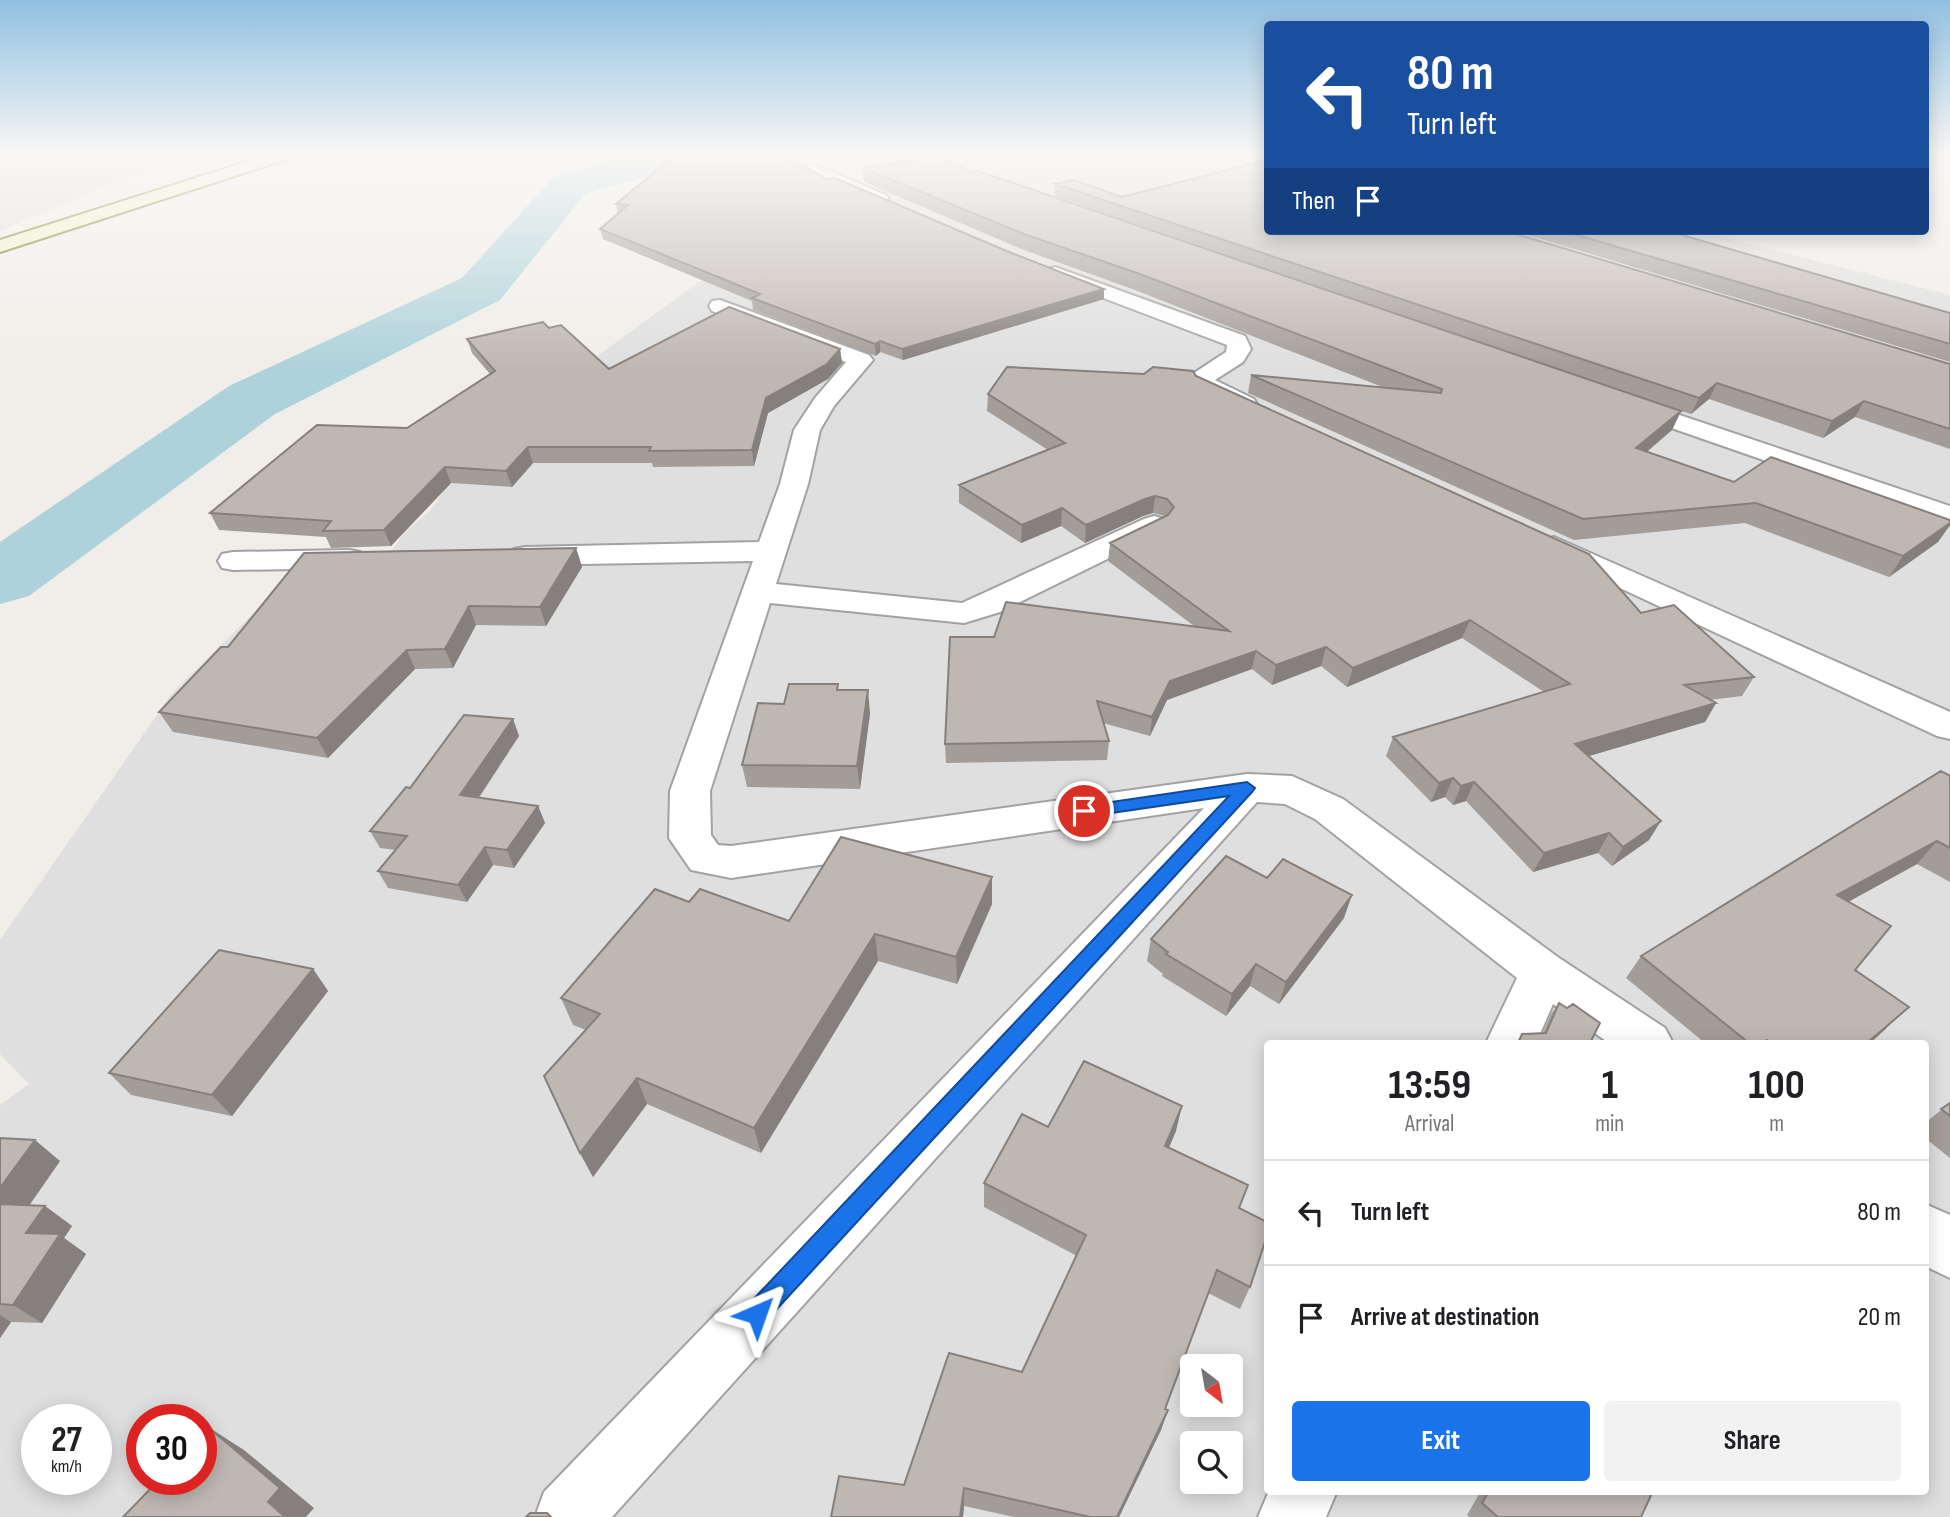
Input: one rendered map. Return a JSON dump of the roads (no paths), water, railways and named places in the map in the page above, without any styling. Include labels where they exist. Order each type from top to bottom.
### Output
[{"type":"street","points":[[0,246],[60,227]]},
{"type":"street","points":[[1037,265],[1237,341],[1240,349],[1235,357],[1202,378],[1204,385],[1264,413]]},
{"type":"street","points":[[720,306],[861,360],[824,403],[807,430],[794,484],[690,791],[690,838],[706,859],[731,862],[1247,788],[1292,790],[1329,809],[1543,972],[1644,1040]]},
{"type":"street","points":[[1601,395],[1950,516]]},
{"type":"street","points":[[758,592],[964,613],[988,605],[1154,525]]},
{"type":"street","points":[[1537,538],[1950,727]]},
{"type":"street","points":[[495,556],[771,551]]},
{"type":"street","points":[[233,561],[371,558]]},
{"type":"street","points":[[568,1516],[1247,788]]},
{"type":"street","points":[[1512,1040],[1543,972]]},
{"type":"street","points":[[1929,1235],[1950,1249]]},
{"type":"street","points":[[1293,1517],[1302,1495]]},
{"type":"waterway","points":[[0,579],[252,400],[481,289],[534,227]]}]
